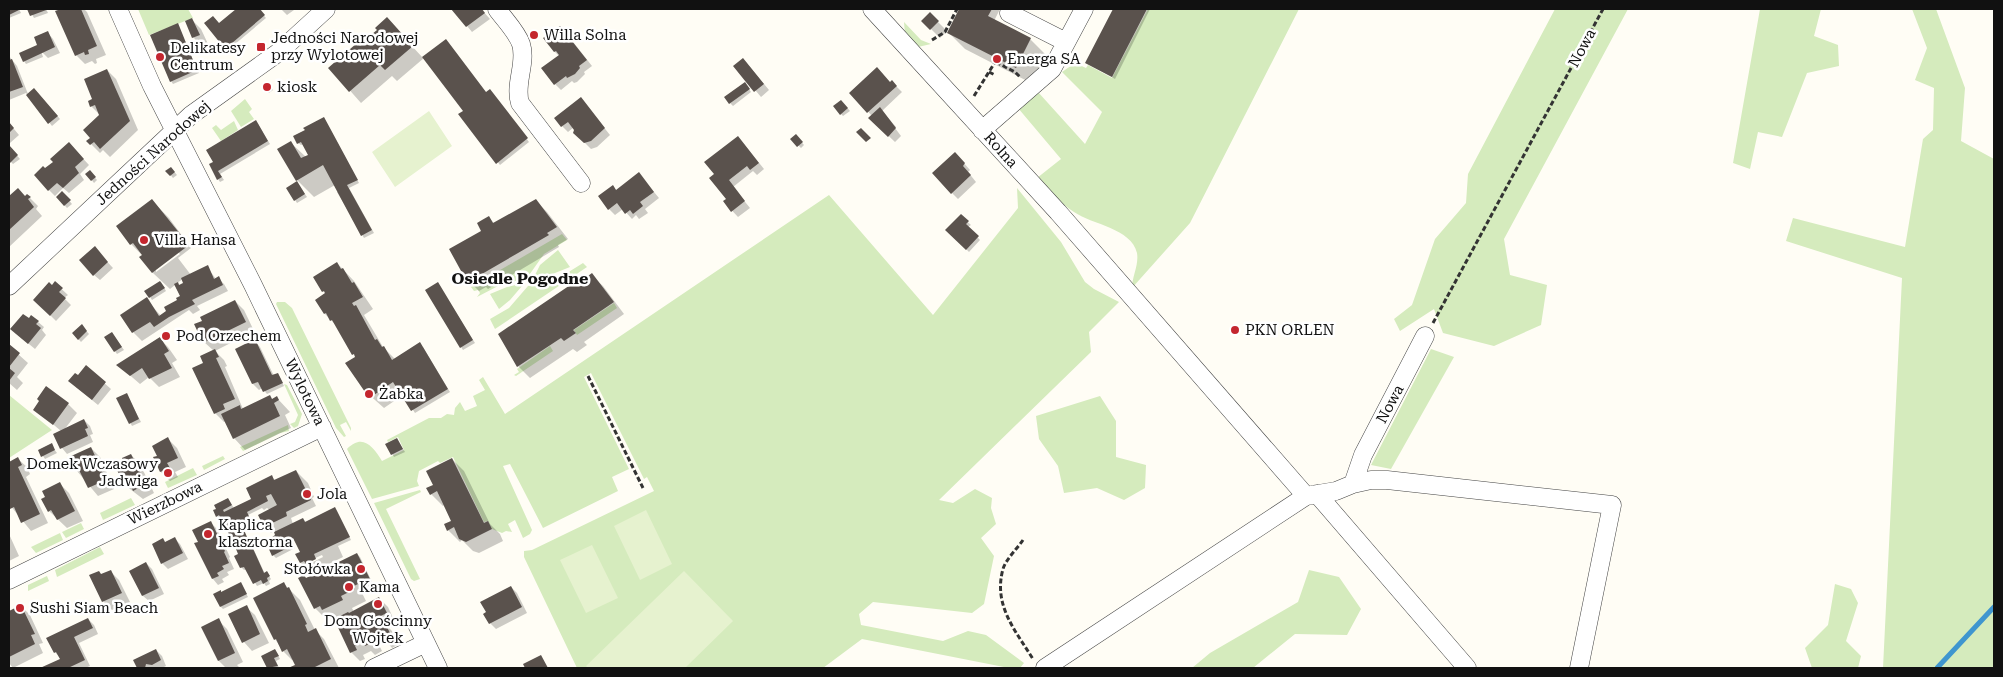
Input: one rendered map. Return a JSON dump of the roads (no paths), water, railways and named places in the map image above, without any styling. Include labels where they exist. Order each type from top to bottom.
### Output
[{"type":"street","name":"Wylotowa","points":[[118,9],[175,131],[249,276],[438,668]]},
{"type":"street","name":"Jedności Narodowej","points":[[11,278],[206,104],[279,52],[326,9]]},
{"type":"street","points":[[496,9],[522,45],[523,54],[518,95],[520,103],[581,183]]},
{"type":"street","name":"Rolna","points":[[872,9],[1058,212],[1127,293],[1467,668]]},
{"type":"street","points":[[1012,9],[1009,14],[1066,42]]},
{"type":"street","points":[[982,130],[1052,69],[1084,9]]},
{"type":"street","name":"Nowa","points":[[1352,484],[1363,455],[1425,336]]},
{"type":"street","name":"Wierzbowa","points":[[9,580],[322,426]]},
{"type":"street","points":[[1039,664],[1311,495],[1336,491],[1352,484],[1371,480],[1387,480],[1612,505],[1579,668]]},
{"type":"street","points":[[374,668],[426,643]]},
{"type":"waterway","points":[[1937,668],[1994,607]]},
{"type":"place","name":"Willa Solna","points":[[534,35]]},
{"type":"place","name":"Jedności Narodowej przy Wylotowej","points":[[261,47]]},
{"type":"place","name":"Delikatesy Centrum","points":[[160,57]]},
{"type":"place","name":"Energa SA","points":[[997,59]]},
{"type":"place","name":"kiosk","points":[[267,87]]},
{"type":"place","name":"Villa Hansa","points":[[144,240]]},
{"type":"place","name":"PKN ORLEN","points":[[1235,330]]},
{"type":"place","name":"Pod Orzechem","points":[[166,336]]},
{"type":"place","name":"Żabka","points":[[369,394]]},
{"type":"place","name":"Domek Wczasowy Jadwiga","points":[[168,473]]},
{"type":"place","name":"Jola","points":[[307,494]]},
{"type":"place","name":"Kaplica klasztorna","points":[[208,534]]},
{"type":"place","name":"Stołówka","points":[[361,569]]},
{"type":"place","name":"Kama","points":[[349,587]]},
{"type":"place","name":"Dom Gościnny Wojtek","points":[[378,604]]},
{"type":"place","name":"Sushi Siam Beach","points":[[20,608]]},
{"type":"district","name":"Osiedle Pogodne","points":[[520,278]]}]
